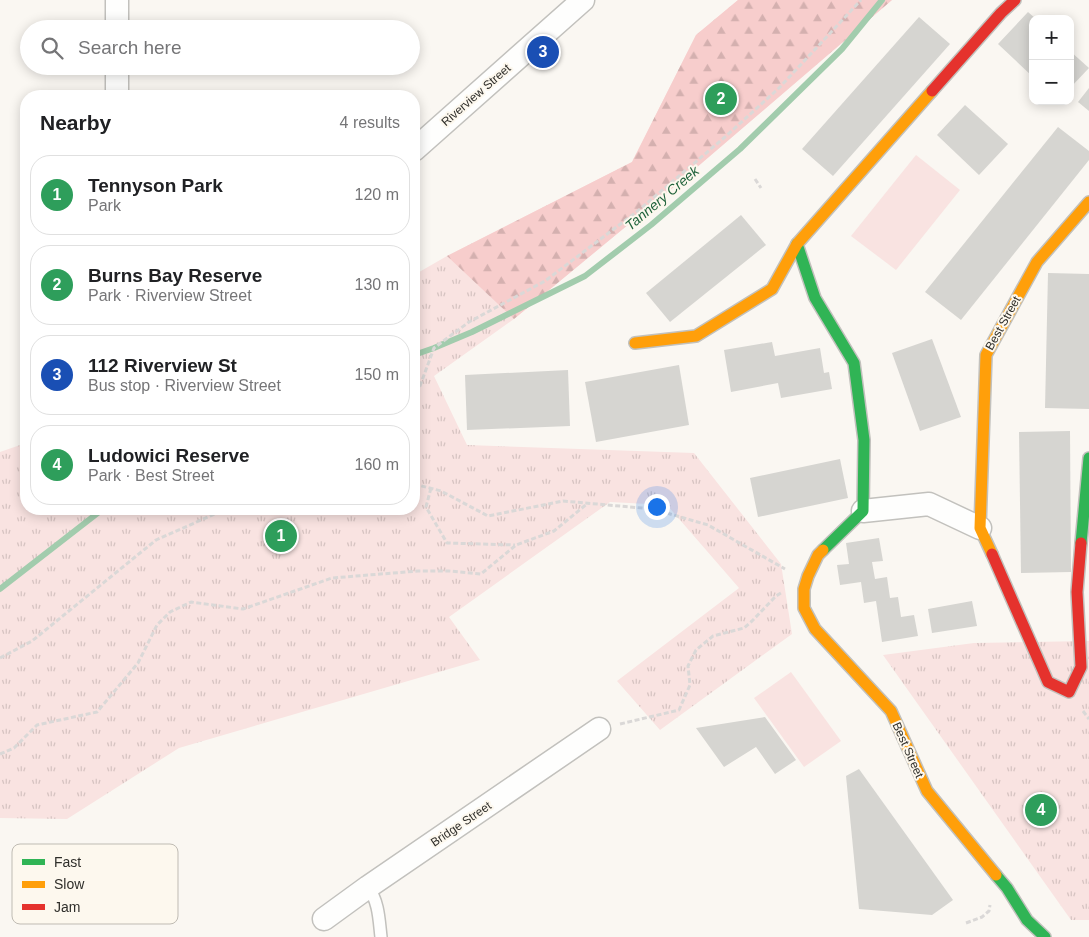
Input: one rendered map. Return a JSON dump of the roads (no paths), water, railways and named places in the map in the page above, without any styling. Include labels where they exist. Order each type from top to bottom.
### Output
[{"type":"street","points":[[116,0],[117,20]]},
{"type":"street","name":"Riverview Street","points":[[420,145],[583,0]]},
{"type":"street","points":[[635,343],[696,336],[772,289],[797,244],[1001,13],[1015,0]]},
{"type":"street","points":[[117,75],[117,90]]},
{"type":"street","name":"Best Street","points":[[1089,202],[1037,262],[986,355],[980,528],[1048,682],[1069,692],[1081,667],[1077,592],[1089,458]]},
{"type":"street","points":[[797,244],[816,298],[854,363],[864,440],[863,510],[929,504],[980,528]]},
{"type":"street","name":"Best Street","points":[[863,510],[818,555],[804,589],[804,608],[815,629],[891,711],[927,792],[1007,888],[1027,920],[1044,937]]},
{"type":"street","name":"Bridge Street","points":[[324,919],[600,729]]},
{"type":"lane","points":[[368,887],[376,903],[381,937]]},
{"type":"waterway","name":"Tannery Creek","points":[[420,353],[472,332],[585,276],[651,225],[740,149],[842,49],[882,0]]},
{"type":"waterway","name":"Tannery Creek","points":[[0,589],[95,515]]},
{"type":"place","name":"112 Riverview St","points":[[543,52]]},
{"type":"place","name":"Burns Bay Reserve","points":[[721,99]]},
{"type":"place","name":"Tennyson Park","points":[[281,536]]},
{"type":"place","name":"Ludowici Reserve","points":[[1041,810]]}]
